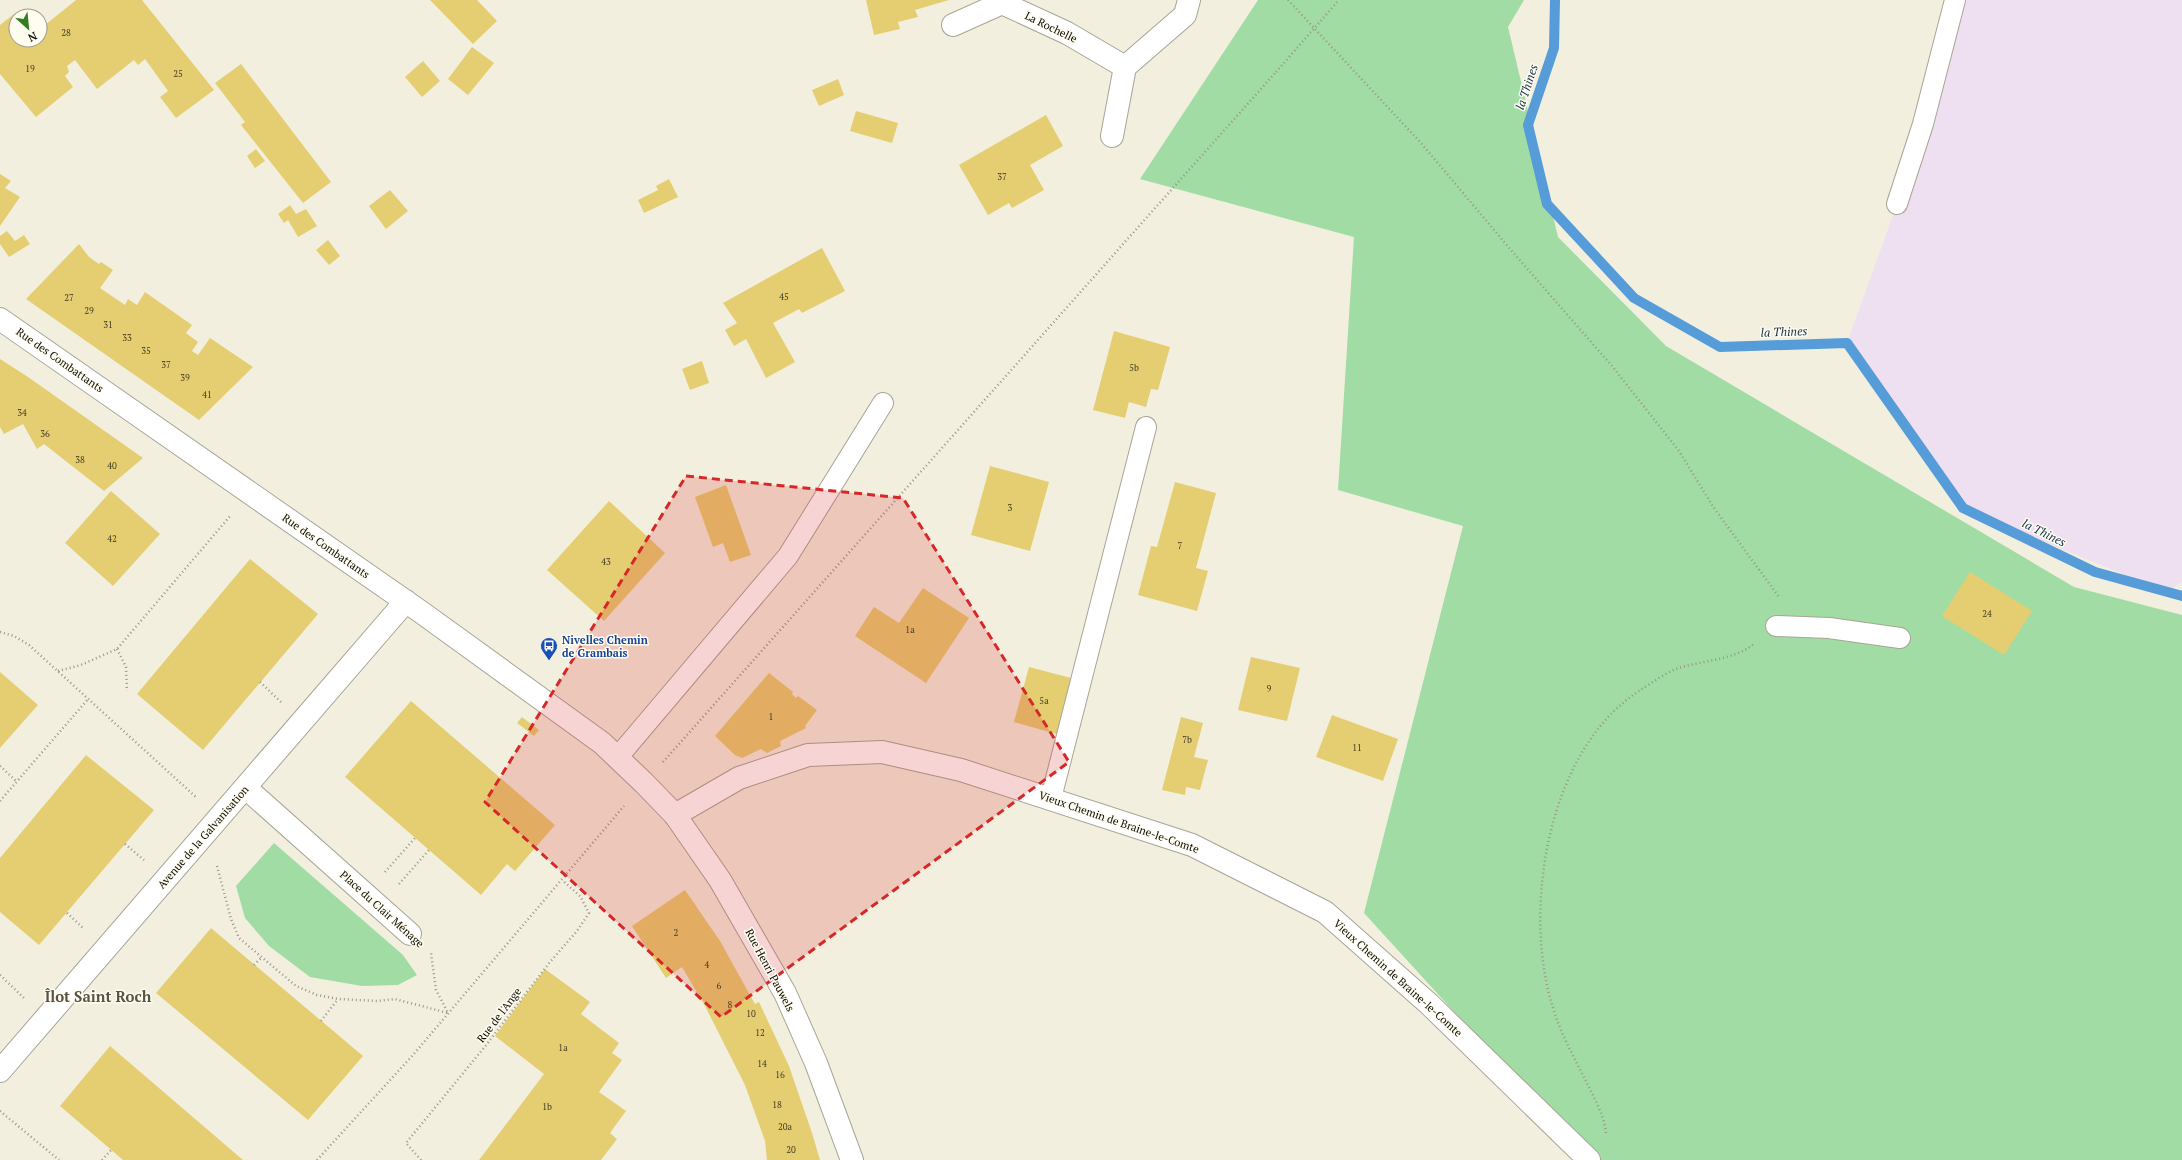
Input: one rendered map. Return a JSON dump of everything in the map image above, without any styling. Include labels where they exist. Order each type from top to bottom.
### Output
[{"type":"street","points":[[1112,136],[1125,67],[1185,14],[1189,0]]},
{"type":"street","name":"La Rochelle","points":[[953,25],[1002,3],[1067,33],[1125,67]]},
{"type":"street","name":"Rue des Combattants","points":[[0,319],[406,601],[602,743],[644,783]]},
{"type":"street","name":"Avenue de la Galvanisation","points":[[0,1071],[406,601]]},
{"type":"street","name":"Vieux Chemin de Braine-le-Comte","points":[[675,815],[739,778],[808,755],[882,752],[961,770],[1192,845],[1325,912],[1429,1004],[1588,1160]]},
{"type":"street","name":"Rue Henri Pauwels","points":[[644,783],[675,815],[720,880],[785,993],[816,1063],[852,1160]]},
{"type":"street","name":"Place du Clair Ménage","points":[[246,788],[410,934]]},
{"type":"lane","points":[[1897,204],[1923,124],[1956,0]]},
{"type":"lane","points":[[618,758],[788,556],[883,403]]},
{"type":"lane","points":[[1051,798],[1146,427]]},
{"type":"lane","points":[[1776,626],[1829,628],[1900,638]]},
{"type":"path","points":[[1288,0],[1422,143],[1510,249],[1602,355],[1679,451],[1714,508],[1780,598],[1782,613],[1776,626],[1766,636],[1746,650],[1726,657],[1680,667],[1638,692],[1603,721],[1580,758],[1561,795],[1545,862],[1539,924],[1546,984],[1554,1014],[1603,1118],[1606,1136]]},
{"type":"path","points":[[317,1160],[448,1013],[644,783],[1339,0]]},
{"type":"path","points":[[58,672],[82,665],[117,649],[250,493]]},
{"type":"path","points":[[0,632],[14,636],[29,645],[89,698],[213,826],[231,920],[239,938],[261,958],[296,986],[317,995],[338,1000],[378,1001],[396,999],[448,1013]]},
{"type":"path","points":[[117,649],[126,667],[127,691]]},
{"type":"path","points":[[0,801],[89,698]]},
{"type":"path","points":[[0,766],[17,782]]},
{"type":"path","points":[[373,900],[415,838]]},
{"type":"path","points":[[373,900],[429,850]]},
{"type":"path","name":"Rue de l'Ange","points":[[421,1160],[406,1143],[487,1044],[550,962],[577,931],[589,913],[580,896],[562,880]]},
{"type":"path","name":"Place du Clair Ménage","points":[[410,934],[433,954],[436,990],[448,1013]]},
{"type":"path","points":[[254,965],[261,958]]},
{"type":"path","points":[[321,1021],[338,1000]]},
{"type":"path","points":[[0,1111],[59,1160]]},
{"type":"path","points":[[102,1160],[111,1150]]},
{"type":"highlighted area","points":[[686,476],[903,498],[1069,762],[721,1017],[485,802]]},
{"type":"shaded area","points":[[1953,0],[2182,0],[2182,582],[2166,592],[1963,508],[1847,343],[1897,204]]},
{"type":"green space","points":[[1258,0],[1524,0],[1508,27],[1558,237],[1666,346],[2074,587],[2182,615],[2182,1160],[1589,1160],[1364,913],[1463,526],[1338,490],[1354,237],[1140,179]]},
{"type":"green space","points":[[274,843],[403,955],[417,975],[398,985],[362,986],[310,977],[269,946],[245,918],[236,886]]},
{"type":"building","points":[[76,0],[142,0],[214,90],[176,118],[160,97],[168,91],[145,59],[138,65],[134,60],[97,89],[75,60],[67,66],[69,72],[65,76],[73,87],[36,117],[0,74],[0,25],[8,19],[8,48],[48,48],[48,23]]},
{"type":"building","points":[[430,0],[477,0],[497,21],[473,44]]},
{"type":"building","points":[[866,0],[949,0],[915,10],[918,17],[898,22],[900,29],[874,35]]},
{"type":"building","points":[[472,47],[494,63],[468,95],[448,79]]},
{"type":"building","points":[[423,61],[440,81],[422,97],[405,77]]},
{"type":"building","points":[[241,64],[331,182],[303,203],[241,125],[245,122],[215,83]]},
{"type":"building","points":[[838,79],[844,95],[819,106],[812,90]]},
{"type":"building","points":[[856,111],[898,123],[892,143],[850,131]]},
{"type":"building","points":[[1046,115],[1063,146],[1030,165],[1044,190],[1012,208],[1009,203],[988,215],[959,165]]},
{"type":"building","points":[[256,149],[265,161],[255,168],[247,156]]},
{"type":"building","points":[[0,174],[11,181],[5,188],[20,197],[0,226]]},
{"type":"building","points":[[669,179],[678,197],[644,213],[638,200],[658,190],[656,186]]},
{"type":"building","points":[[390,190],[408,211],[386,229],[369,206]]},
{"type":"building","points":[[290,205],[296,214],[306,209],[317,226],[298,237],[288,220],[284,223],[278,214]]},
{"type":"building","points":[[7,231],[15,241],[24,235],[30,244],[9,257],[0,244],[0,236]]},
{"type":"building","points":[[328,240],[340,256],[329,265],[316,250]]},
{"type":"building","points":[[79,244],[89,257],[99,264],[101,262],[113,270],[100,288],[125,305],[128,299],[137,305],[145,292],[192,325],[186,333],[198,342],[192,351],[198,355],[210,338],[253,367],[199,420],[26,299]]},
{"type":"building","points":[[822,248],[845,291],[802,313],[799,309],[773,323],[795,362],[766,378],[746,339],[734,346],[725,330],[737,323],[723,303]]},
{"type":"building","points":[[1114,331],[1170,347],[1158,390],[1151,389],[1146,407],[1129,402],[1125,418],[1093,410]]},
{"type":"building","points":[[0,359],[143,458],[104,491],[44,444],[37,449],[23,424],[4,434],[0,427]]},
{"type":"building","points":[[702,361],[709,383],[690,390],[682,369]]},
{"type":"building","points":[[990,466],[1049,482],[1030,551],[971,535]]},
{"type":"building","points":[[1175,482],[1216,493],[1196,568],[1208,571],[1197,611],[1138,595],[1151,546],[1157,547]]},
{"type":"building","points":[[726,485],[751,555],[730,562],[723,543],[713,547],[695,497]]},
{"type":"building","points":[[111,491],[160,534],[113,586],[65,543]]},
{"type":"building","points":[[609,501],[665,553],[604,621],[547,570]]},
{"type":"building","points":[[250,559],[318,614],[203,750],[137,694]]},
{"type":"building","points":[[1970,572],[2032,611],[2004,655],[1942,616]]},
{"type":"building","points":[[923,588],[969,618],[926,683],[855,636],[874,607],[899,623]]},
{"type":"building","points":[[1251,657],[1300,668],[1287,721],[1238,710]]},
{"type":"building","points":[[1029,667],[1075,679],[1060,735],[1014,722]]},
{"type":"building","points":[[0,672],[38,705],[0,748]]},
{"type":"building","points":[[769,673],[793,692],[792,694],[796,698],[798,696],[817,710],[805,726],[806,728],[780,741],[781,746],[767,753],[761,749],[742,758],[735,755],[715,736]]},
{"type":"building","points":[[411,701],[555,825],[515,871],[507,864],[481,895],[345,777]]},
{"type":"building","points":[[1332,715],[1398,739],[1383,781],[1316,757]]},
{"type":"building","points":[[522,717],[539,730],[534,736],[517,723]]},
{"type":"building","points":[[1181,717],[1203,723],[1194,757],[1208,760],[1200,790],[1186,787],[1185,795],[1162,790]]},
{"type":"building","points":[[86,755],[154,810],[39,945],[0,912],[0,858]]},
{"type":"building","points":[[685,890],[720,941],[755,1004],[759,1002],[789,1066],[820,1160],[767,1160],[765,1141],[745,1085],[705,1006],[682,967],[666,978],[632,926]]},
{"type":"building","points":[[211,928],[363,1056],[308,1120],[156,993]]},
{"type":"building","points":[[545,969],[590,1002],[581,1014],[619,1043],[612,1053],[622,1060],[599,1092],[626,1111],[610,1133],[617,1139],[601,1160],[479,1160],[544,1074],[495,1036]]},
{"type":"building","points":[[110,1046],[243,1160],[123,1160],[60,1106]]},
{"type":"waterway","name":"la Thines","points":[[1555,0],[1554,48],[1528,125],[1547,204],[1634,298],[1720,347],[1847,343],[1963,508],[2095,572],[2182,596]]},
{"type":"place","name":"Nivelles Chemin de Grambais","points":[[549,661]]},
{"type":"district","name":"Îlot Saint Roch","points":[[98,997]]}]
